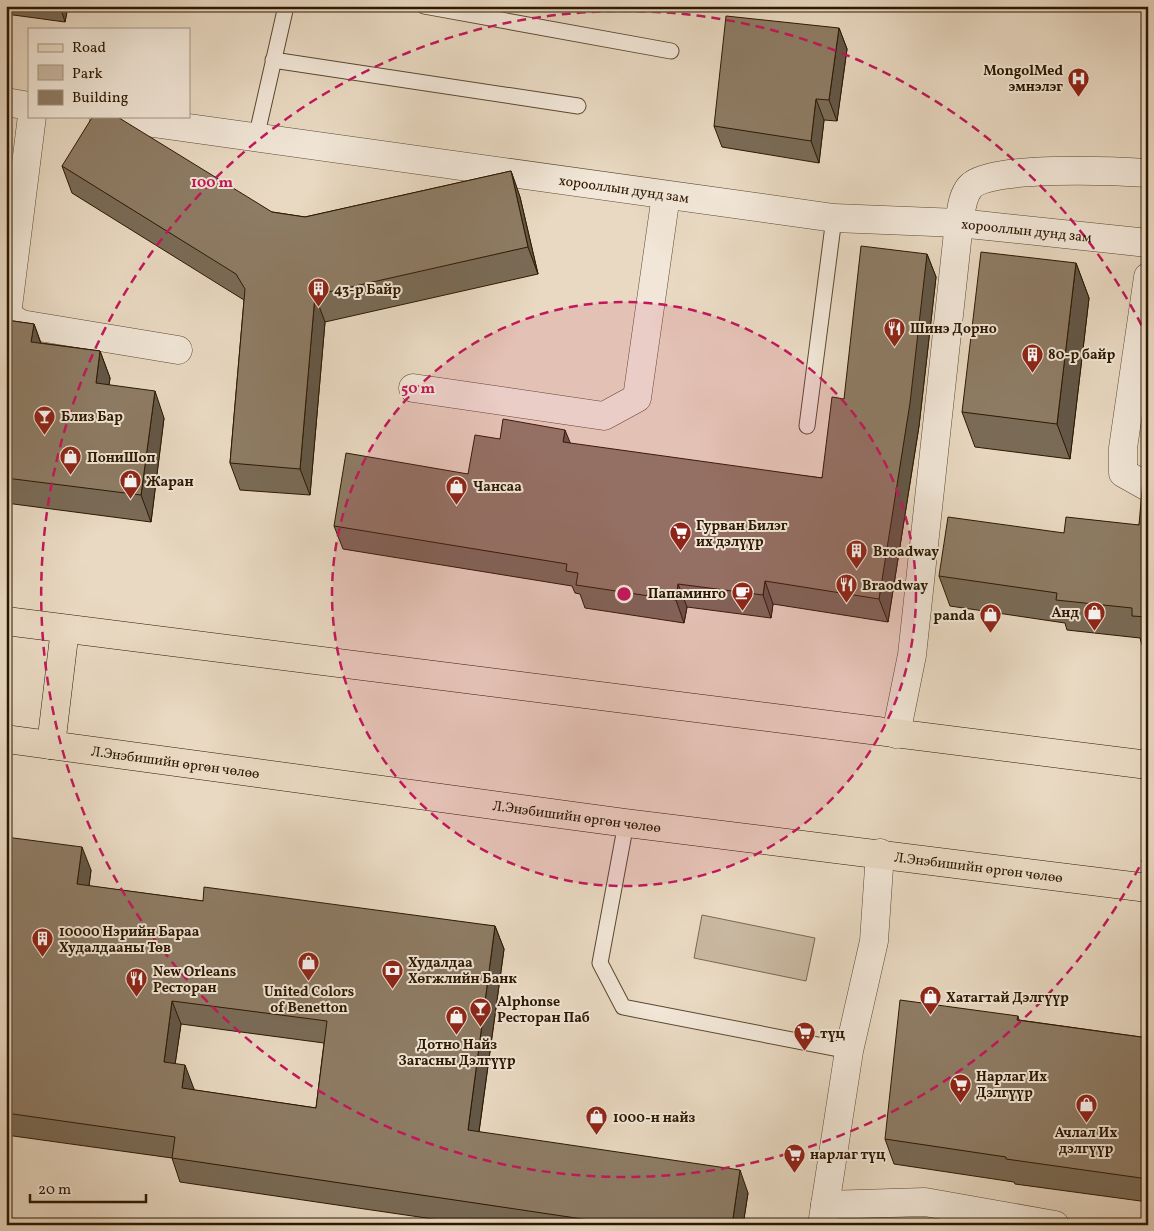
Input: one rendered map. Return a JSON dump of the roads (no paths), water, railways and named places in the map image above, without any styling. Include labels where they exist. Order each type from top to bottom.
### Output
[{"type":"main road","points":[[6,621],[1148,765]]},
{"type":"main road","points":[[51,745],[65,629]]},
{"type":"main road","name":"Л.Энэбишийн өргөн чөлөө","points":[[6,739],[626,823],[880,853],[1148,888]]},
{"type":"street","points":[[6,102],[28,106]]},
{"type":"street","points":[[32,118],[6,315],[21,324],[178,350]]},
{"type":"street","name":"хорооллын дунд зам","points":[[117,118],[834,218],[959,223],[1148,242]]},
{"type":"street","points":[[896,734],[912,655],[959,223],[969,187],[980,178],[1071,170],[1148,173]]},
{"type":"street","points":[[413,388],[604,416],[637,398],[666,195]]},
{"type":"street","points":[[1148,277],[1123,448],[1123,474],[1148,487]]},
{"type":"street","points":[[880,853],[874,941],[849,1051],[824,1215],[925,1202],[1055,1225]]},
{"type":"lane","points":[[256,138],[286,6]]},
{"type":"lane","points":[[424,6],[672,51]]},
{"type":"lane","points":[[273,60],[578,106]]},
{"type":"lane","points":[[807,426],[834,218]]},
{"type":"lane","points":[[626,823],[600,963],[623,1007],[849,1051]]},
{"type":"place","name":"MongolMed эмнэлэг","points":[[1079,97]]},
{"type":"place","name":"43-р Байр","points":[[318,308]]},
{"type":"place","name":"Шинэ Дорно","points":[[894,347]]},
{"type":"place","name":"80-р байр","points":[[1032,373]]},
{"type":"place","name":"Близ Бар","points":[[45,435]]},
{"type":"place","name":"ПониШоп","points":[[71,476]]},
{"type":"place","name":"Жаран","points":[[130,500]]},
{"type":"place","name":"Чансаа","points":[[457,505]]},
{"type":"place","name":"Гурван Билэг их дэлүүр","points":[[680,552]]},
{"type":"place","name":"Broadway","points":[[857,570]]},
{"type":"place","name":"Braodway","points":[[846,604]]},
{"type":"place","name":"Папаминго","points":[[742,612]]},
{"type":"place","name":"Анд","points":[[1095,631]]},
{"type":"place","name":"panda","points":[[991,634]]},
{"type":"place","name":"10000 Нэрийн Бараа Худалдааны Төв","points":[[43,958]]},
{"type":"place","name":"United Colors of Benetton","points":[[309,982]]},
{"type":"place","name":"Худалдаа Хөгжлийн Банк","points":[[392,989]]},
{"type":"place","name":"New Orleans Ресторан","points":[[137,998]]},
{"type":"place","name":"Хатагтай Дэлгүүр","points":[[930,1016]]},
{"type":"place","name":"Alphonse Ресторан Паб","points":[[481,1028]]},
{"type":"place","name":"Дотно Найз Загасны Дэлгүүр","points":[[457,1035]]},
{"type":"place","name":"түц","points":[[804,1052]]},
{"type":"place","name":"Нарлаг Их Дэлгүүр","points":[[960,1103]]},
{"type":"place","name":"Ачлал Их дэлгүүр","points":[[1086,1123]]},
{"type":"place","name":"1000-н найз","points":[[597,1136]]},
{"type":"place","name":"нарлаг түц","points":[[794,1173]]}]
